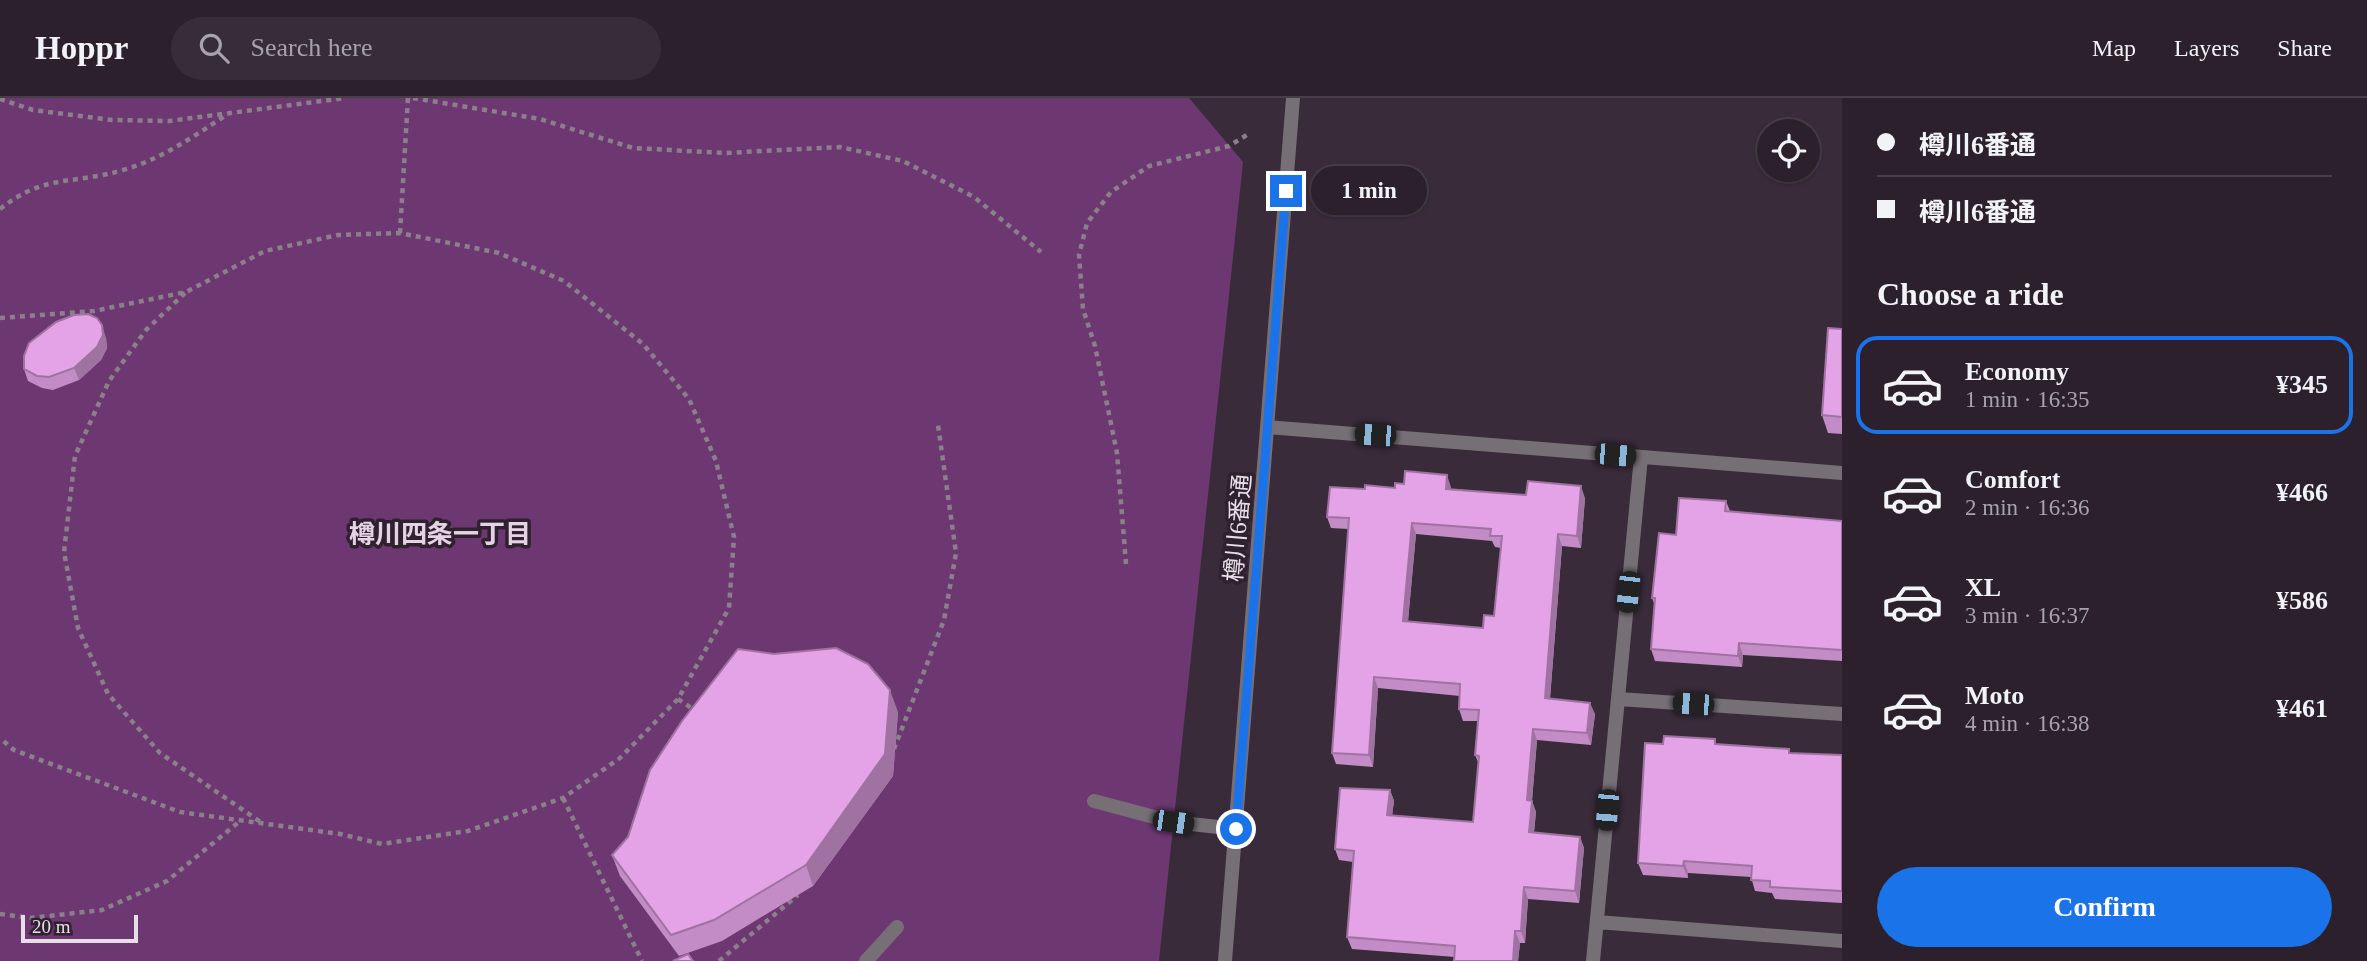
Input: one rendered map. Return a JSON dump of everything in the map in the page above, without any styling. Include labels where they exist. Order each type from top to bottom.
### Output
[{"type":"street","name":"樽川6番通","points":[[1225,961],[1293,98]]},
{"type":"street","points":[[1268,427],[1842,473]]},
{"type":"street","points":[[1593,961],[1642,457]]},
{"type":"street","points":[[1618,699],[1842,714]]},
{"type":"street","points":[[1094,801],[1173,822],[1236,829]]},
{"type":"street","points":[[1597,922],[1842,940]]},
{"type":"street","points":[[866,961],[897,927]]},
{"type":"path","points":[[0,99],[33,110],[112,120],[169,121],[345,98]]},
{"type":"path","points":[[400,233],[410,98],[540,119],[633,148],[725,153],[840,147],[903,161],[974,197],[1041,252]]},
{"type":"path","points":[[0,209],[19,194],[55,181],[121,171],[167,154],[230,112]]},
{"type":"path","points":[[1126,564],[1117,453],[1095,346],[1083,309],[1079,255],[1087,223],[1111,192],[1149,166],[1229,146],[1250,133]]},
{"type":"path","points":[[0,318],[94,311],[186,292],[265,251],[338,235],[400,233],[499,253],[564,281],[643,344],[689,399],[716,461],[734,537],[729,608],[678,699],[620,758],[564,798],[468,831],[382,844],[340,834],[180,812],[13,750],[0,738]]},
{"type":"path","points":[[186,292],[146,330],[109,381],[75,456],[64,552],[78,628],[108,694],[160,754],[263,824]]},
{"type":"path","points":[[889,761],[944,620],[956,553],[938,425]]},
{"type":"path","points":[[678,699],[701,714]]},
{"type":"path","points":[[564,798],[642,961]]},
{"type":"path","points":[[0,914],[31,918],[102,910],[167,881],[241,821]]},
{"type":"path","points":[[719,961],[727,959],[802,892]]},
{"type":"shaded area","points":[[0,98],[1189,98],[1243,162],[1159,961],[0,961]]},
{"type":"building","points":[[88,314],[97,318],[102,325],[103,335],[97,347],[74,368],[49,377],[37,376],[24,369],[24,356],[29,343],[56,322],[74,315]]},
{"type":"building","points":[[1828,328],[1842,329],[1842,417],[1822,415]]},
{"type":"building","points":[[1405,471],[1447,475],[1446,489],[1526,495],[1528,481],[1581,486],[1577,536],[1558,534],[1545,698],[1590,703],[1587,733],[1533,729],[1527,800],[1532,801],[1529,832],[1580,837],[1575,891],[1524,887],[1521,931],[1515,931],[1513,961],[1454,961],[1455,946],[1347,937],[1354,851],[1335,849],[1340,788],[1390,790],[1387,815],[1473,822],[1479,756],[1475,755],[1479,710],[1459,709],[1460,684],[1374,677],[1369,755],[1332,753],[1349,518],[1327,517],[1330,487],[1365,489],[1365,485],[1395,488],[1395,483],[1404,484]],"holes":[[[1412,523],[1491,529],[1490,536],[1502,536],[1494,616],[1484,615],[1483,628],[1403,621]]]},
{"type":"building","points":[[1679,498],[1726,501],[1725,511],[1842,521],[1842,650],[1739,643],[1738,656],[1651,649],[1655,598],[1652,598],[1659,533],[1676,535]]},
{"type":"building","points":[[836,648],[868,664],[890,690],[885,754],[806,865],[714,920],[671,935],[612,855],[628,837],[650,770],[682,721],[738,649],[774,654]]},
{"type":"building","points":[[1664,736],[1715,739],[1715,744],[1789,749],[1789,753],[1842,755],[1842,891],[1770,887],[1770,881],[1751,880],[1752,866],[1684,861],[1683,866],[1638,863],[1645,743],[1663,744]]},
{"type":"building","points":[[688,954],[693,961],[673,961]]},
{"type":"district","name":"樽川四条一丁目","points":[[440,534]]},
{"type":"route","points":[[1236,829],[1286,191]]}]
